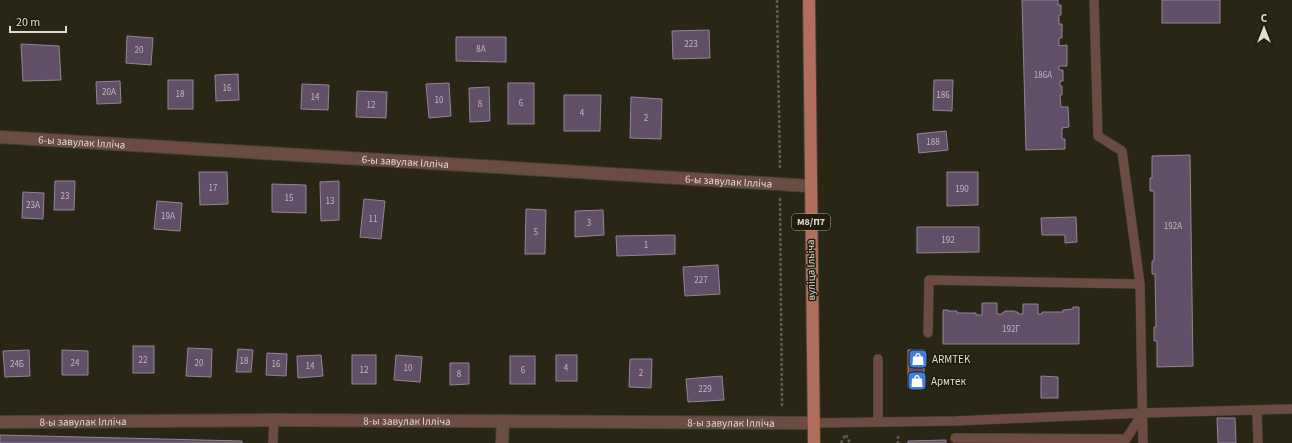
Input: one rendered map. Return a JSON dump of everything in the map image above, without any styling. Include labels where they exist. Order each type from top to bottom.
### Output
[{"type":"main road","name":"вуліца Ільіча","points":[[809,0],[814,443]]},
{"type":"street","name":"6-ы завулак Ілліча","points":[[0,137],[810,186]]},
{"type":"street","name":"8-ы завулак Ілліча","points":[[0,422],[274,420],[814,423]]},
{"type":"street","points":[[502,443],[503,421]]},
{"type":"lane","points":[[1094,0],[1098,136],[1122,151],[1140,284],[1143,443]]},
{"type":"lane","points":[[928,333],[929,280],[1140,284]]},
{"type":"lane","points":[[878,358],[878,421]]},
{"type":"lane","points":[[814,423],[955,421],[1143,413],[1292,409]]},
{"type":"lane","points":[[1257,410],[1258,443]]},
{"type":"lane","points":[[955,421],[956,441],[1126,438],[1143,413]]},
{"type":"lane","points":[[273,443],[274,420]]},
{"type":"path","points":[[777,0],[782,422]]},
{"type":"path","points":[[842,443],[846,435],[850,443]]},
{"type":"building","points":[[1022,0],[1058,0],[1058,5],[1061,5],[1059,24],[1062,24],[1062,38],[1059,38],[1059,46],[1067,45],[1067,66],[1059,66],[1059,70],[1063,70],[1063,81],[1060,81],[1060,86],[1062,86],[1062,95],[1060,95],[1061,107],[1068,107],[1069,127],[1062,128],[1062,139],[1065,139],[1065,149],[1026,150]]},
{"type":"building","points":[[1162,0],[1220,0],[1220,23],[1162,23]]},
{"type":"building","points":[[709,30],[710,58],[673,59],[672,31]]},
{"type":"building","points":[[127,36],[153,38],[151,65],[126,63]]},
{"type":"building","points":[[456,37],[506,37],[506,62],[456,61]]},
{"type":"building","points":[[21,44],[59,46],[61,80],[23,81]]},
{"type":"building","points":[[238,74],[239,100],[216,101],[215,75]]},
{"type":"building","points":[[168,80],[193,80],[193,109],[168,109]]},
{"type":"building","points":[[934,80],[953,80],[952,111],[933,110]]},
{"type":"building","points":[[120,81],[121,103],[97,104],[96,82]]},
{"type":"building","points":[[449,83],[451,116],[429,118],[426,84]]},
{"type":"building","points":[[508,83],[534,83],[534,124],[508,124]]},
{"type":"building","points":[[302,84],[329,85],[328,110],[301,109]]},
{"type":"building","points":[[489,87],[490,121],[470,122],[469,88]]},
{"type":"building","points":[[357,91],[387,92],[386,118],[356,117]]},
{"type":"building","points":[[564,95],[601,95],[600,131],[564,131]]},
{"type":"building","points":[[631,97],[662,99],[661,139],[630,138]]},
{"type":"building","points":[[946,131],[948,150],[919,153],[917,134]]},
{"type":"building","points":[[1190,155],[1193,366],[1157,367],[1157,341],[1154,341],[1154,327],[1156,327],[1155,274],[1152,274],[1152,261],[1154,261],[1154,191],[1150,191],[1150,178],[1152,178],[1152,156]]},
{"type":"building","points":[[199,172],[227,172],[228,204],[200,205]]},
{"type":"building","points":[[947,172],[978,172],[978,205],[947,206]]},
{"type":"building","points":[[55,181],[75,181],[74,210],[54,210]]},
{"type":"building","points":[[339,181],[339,220],[321,221],[320,182]]},
{"type":"building","points":[[272,184],[306,185],[306,213],[272,212]]},
{"type":"building","points":[[23,192],[44,193],[43,219],[22,218]]},
{"type":"building","points":[[364,199],[385,201],[381,239],[360,237]]},
{"type":"building","points":[[157,201],[182,203],[180,231],[154,229]]},
{"type":"building","points":[[526,209],[546,210],[545,254],[525,254]]},
{"type":"building","points":[[603,210],[604,235],[575,237],[575,211]]},
{"type":"building","points":[[1076,217],[1077,242],[1065,243],[1065,235],[1042,235],[1041,218]]},
{"type":"building","points":[[917,227],[979,227],[979,252],[917,253]]},
{"type":"building","points":[[675,235],[675,254],[617,256],[616,236]]},
{"type":"building","points":[[718,265],[720,294],[685,296],[683,267]]},
{"type":"building","points":[[982,303],[997,303],[997,314],[1003,314],[1005,311],[1015,311],[1018,312],[1018,314],[1023,314],[1023,304],[1038,304],[1038,314],[1042,314],[1042,312],[1063,312],[1063,310],[1079,307],[1079,344],[943,344],[943,310],[957,311],[957,313],[976,313],[976,315],[982,315]]},
{"type":"building","points":[[133,346],[154,346],[154,373],[133,373]]},
{"type":"building","points":[[188,348],[212,349],[211,377],[186,376]]},
{"type":"building","points":[[238,349],[253,350],[251,372],[236,372]]},
{"type":"building","points":[[29,350],[30,376],[5,377],[3,351]]},
{"type":"building","points":[[62,350],[88,351],[88,375],[62,375]]},
{"type":"building","points":[[908,350],[924,350],[924,387],[908,387]]},
{"type":"building","points":[[267,353],[287,354],[286,376],[266,375]]},
{"type":"building","points":[[321,355],[323,376],[298,378],[297,356]]},
{"type":"building","points":[[352,355],[376,355],[376,384],[352,384]]},
{"type":"building","points":[[396,355],[422,357],[420,382],[394,380]]},
{"type":"building","points":[[556,355],[577,355],[577,381],[556,381]]},
{"type":"building","points":[[510,356],[535,356],[535,384],[510,384]]},
{"type":"building","points":[[630,359],[652,359],[651,388],[629,387]]},
{"type":"building","points":[[450,363],[469,363],[469,384],[450,385]]},
{"type":"building","points":[[722,376],[724,400],[688,402],[686,379]]},
{"type":"building","points":[[1041,376],[1058,377],[1058,398],[1041,398]]},
{"type":"building","points":[[1217,418],[1235,418],[1236,443],[1218,443]]},
{"type":"building","points":[[0,435],[242,441],[242,443],[0,443]]},
{"type":"building","points":[[946,440],[946,443],[908,443],[908,441]]},
{"type":"place","name":"ARMTEK","points":[[918,359]]},
{"type":"place","name":"Армтек","points":[[917,381]]}]
